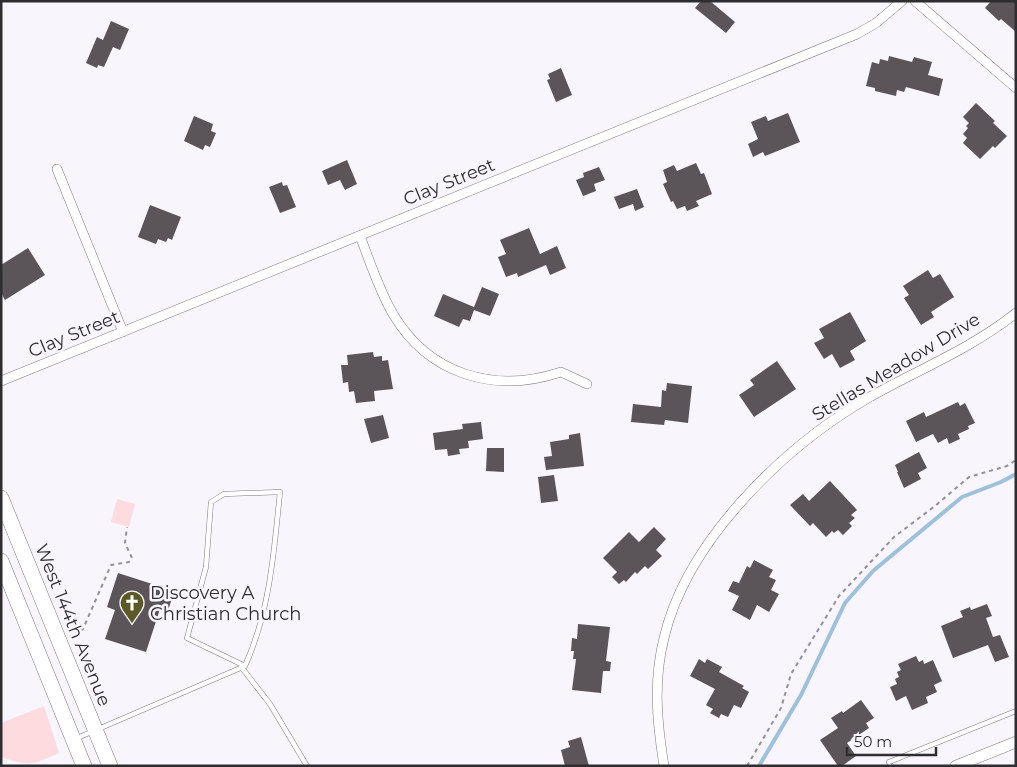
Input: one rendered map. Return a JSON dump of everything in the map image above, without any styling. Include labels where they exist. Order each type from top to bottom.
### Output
[{"type":"main road","name":"West 144th Avenue","points":[[1,498],[110,766]]},
{"type":"main road","points":[[1,561],[84,766]]},
{"type":"street","name":"Clay Street","points":[[1,381],[857,34],[876,22],[902,1]]},
{"type":"street","points":[[915,1],[1016,88]]},
{"type":"street","points":[[57,169],[123,332]]},
{"type":"street","points":[[360,236],[392,312],[411,339],[436,360],[450,368],[481,379],[522,381],[561,372],[586,384]]},
{"type":"street","name":"Stellas Meadow Drive","points":[[664,766],[657,720],[656,696],[664,637],[687,579],[716,532],[770,472],[821,430],[867,399],[960,350],[1016,313]]},
{"type":"street","points":[[956,766],[1016,742]]},
{"type":"lane","points":[[74,739],[243,667],[255,644],[271,578],[280,492],[224,494],[211,502],[206,567],[187,638],[243,667],[270,704],[307,766]]},
{"type":"lane","points":[[891,766],[890,762],[1016,711]]},
{"type":"path","points":[[747,766],[781,708],[790,674],[839,596],[894,537],[935,506],[968,477],[1007,466],[1016,460]]},
{"type":"path","points":[[74,635],[83,629],[111,565],[128,562],[132,558],[125,543],[127,526]]},
{"type":"shaded area","points":[[117,499],[135,504],[129,527],[111,522]]},
{"type":"shaded area","points":[[44,706],[59,753],[31,763],[18,762],[1,757],[1,723]]},
{"type":"building","points":[[701,1],[710,1],[735,22],[726,33],[695,8]]},
{"type":"building","points":[[991,1],[1016,1],[1016,32],[1001,19],[999,21],[985,8]]},
{"type":"building","points":[[111,21],[129,29],[120,50],[113,47],[104,67],[98,65],[97,68],[86,63],[97,37],[103,40]]},
{"type":"building","points":[[889,56],[912,62],[914,57],[932,62],[928,75],[943,79],[939,96],[906,87],[904,92],[897,90],[896,96],[875,91],[875,88],[866,86],[872,62],[879,64],[880,59],[888,61]]},
{"type":"building","points":[[561,68],[572,95],[556,102],[547,80],[550,79],[548,74]]},
{"type":"building","points":[[976,103],[995,121],[993,123],[1007,136],[980,159],[963,143],[967,138],[963,134],[968,128],[966,126],[969,123],[963,117]]},
{"type":"building","points":[[788,113],[800,142],[765,156],[763,152],[753,157],[748,144],[758,139],[751,122],[766,116],[768,121]]},
{"type":"building","points":[[194,116],[213,124],[211,131],[216,133],[210,147],[205,145],[203,150],[184,141]]},
{"type":"building","points":[[347,160],[357,184],[345,190],[340,180],[328,185],[322,171]]},
{"type":"building","points":[[696,163],[701,174],[704,173],[712,194],[696,201],[699,206],[687,211],[685,206],[677,209],[673,201],[671,202],[663,184],[667,182],[663,170],[674,165],[677,171]]},
{"type":"building","points":[[599,167],[605,180],[594,184],[596,191],[583,196],[576,180],[584,177],[583,173]]},
{"type":"building","points":[[282,182],[283,186],[287,185],[296,207],[280,213],[269,187]]},
{"type":"building","points":[[637,189],[644,207],[635,211],[633,204],[619,209],[614,197]]},
{"type":"building","points":[[150,205],[181,217],[172,240],[168,238],[166,242],[158,239],[156,244],[138,237]]},
{"type":"building","points":[[529,228],[540,254],[557,246],[566,268],[550,275],[546,265],[518,277],[517,273],[506,277],[498,257],[506,254],[500,240]]},
{"type":"building","points":[[28,248],[45,275],[5,300],[1,293],[1,265]]},
{"type":"building","points":[[928,270],[933,278],[940,274],[954,297],[931,312],[934,317],[921,325],[904,298],[909,295],[903,286]]},
{"type":"building","points":[[482,287],[499,294],[490,316],[474,310],[470,321],[463,319],[459,327],[434,316],[443,294],[474,307]]},
{"type":"building","points":[[850,312],[866,341],[850,351],[855,360],[840,368],[832,354],[824,359],[814,343],[824,338],[819,329]]},
{"type":"building","points":[[373,352],[374,357],[382,356],[382,361],[388,360],[393,389],[374,391],[375,401],[356,403],[354,391],[349,392],[348,382],[343,383],[341,365],[348,365],[347,355]]},
{"type":"building","points":[[777,361],[796,389],[754,417],[739,395],[754,385],[750,380]]},
{"type":"building","points":[[667,383],[692,386],[688,423],[665,420],[664,425],[631,422],[633,404],[661,407],[662,390],[666,391]]},
{"type":"building","points":[[958,402],[960,406],[965,403],[975,423],[968,426],[969,429],[958,434],[960,439],[949,444],[947,438],[938,443],[933,434],[916,442],[906,421],[924,412],[926,417]]},
{"type":"building","points":[[383,415],[389,438],[371,443],[364,419]]},
{"type":"building","points":[[481,422],[483,439],[468,441],[469,448],[459,449],[460,454],[448,456],[447,449],[435,450],[433,433],[463,429],[462,424]]},
{"type":"building","points":[[580,433],[584,466],[546,470],[544,457],[552,456],[550,442],[569,439],[569,435]]},
{"type":"building","points":[[487,448],[504,448],[504,472],[486,471]]},
{"type":"building","points":[[919,452],[927,468],[918,473],[921,479],[904,488],[895,465]]},
{"type":"building","points":[[554,475],[558,501],[541,503],[538,477]]},
{"type":"building","points":[[830,481],[857,510],[851,515],[855,518],[849,523],[852,526],[843,535],[838,530],[834,533],[832,531],[826,537],[813,523],[810,526],[790,505],[803,494],[809,501]]},
{"type":"building","points":[[654,527],[666,539],[656,550],[662,556],[648,569],[645,566],[637,574],[635,572],[626,582],[624,580],[619,584],[612,577],[617,572],[603,558],[629,532],[639,542]]},
{"type":"building","points":[[754,560],[773,570],[769,577],[776,580],[771,590],[779,594],[769,612],[757,605],[750,620],[732,610],[739,596],[728,591],[733,581],[739,583],[747,566],[750,568]]},
{"type":"building","name":"Discovery A Christian Church","points":[[118,573],[174,591],[169,608],[161,606],[146,652],[105,639],[115,610],[107,607]]},
{"type":"building","points":[[987,604],[992,616],[986,618],[993,637],[1000,635],[1009,657],[995,662],[988,645],[953,658],[941,626],[963,617],[960,611],[970,607],[971,610]]},
{"type":"building","points":[[578,624],[610,627],[606,661],[611,662],[610,671],[603,671],[601,693],[572,690],[576,659],[573,659],[574,651],[571,651],[572,638],[577,639]]},
{"type":"building","points":[[916,656],[919,662],[923,660],[924,664],[933,660],[942,681],[934,685],[937,692],[926,697],[928,703],[912,710],[906,696],[896,701],[890,687],[897,684],[895,679],[899,677],[897,672],[901,670],[898,664]]},
{"type":"building","points":[[699,659],[705,663],[707,659],[722,667],[719,672],[744,686],[742,688],[749,692],[741,708],[734,705],[728,717],[721,714],[719,718],[710,713],[713,709],[706,705],[715,689],[690,676]]},
{"type":"building","points":[[861,700],[874,718],[866,723],[869,728],[847,743],[856,756],[842,766],[838,766],[820,740],[838,728],[831,718],[842,711],[843,713]]},
{"type":"building","points":[[581,737],[589,766],[565,766],[561,750],[570,747],[568,741]]},
{"type":"waterway","points":[[759,766],[801,695],[845,603],[873,571],[962,497],[1016,474]]},
{"type":"place","name":"Discovery A Christian Church","points":[[132,624]]}]
